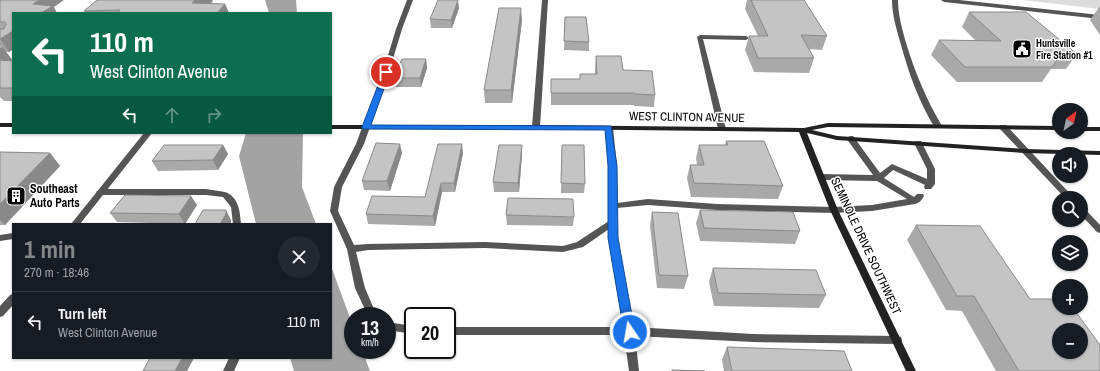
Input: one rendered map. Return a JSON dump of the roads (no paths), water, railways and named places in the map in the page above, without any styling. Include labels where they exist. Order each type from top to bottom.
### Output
[{"type":"street","points":[[368,307],[360,288],[351,249],[334,211],[338,187],[366,127],[383,82],[399,29],[410,0]]},
{"type":"street","points":[[536,127],[545,0]]},
{"type":"street","points":[[896,0],[895,14],[910,65],[925,103],[938,126]]},
{"type":"street","points":[[944,0],[1100,17]]},
{"type":"street","points":[[722,129],[700,37],[746,38]]},
{"type":"street","points":[[0,125],[12,125]]},
{"type":"street","name":"WEST CLINTON AVENUE","points":[[332,127],[536,127],[802,130],[828,125],[1052,128]]},
{"type":"street","points":[[1003,127],[1063,191]]},
{"type":"street","points":[[609,128],[613,166],[613,238],[630,332],[634,371]]},
{"type":"street","points":[[1088,129],[1100,129]]},
{"type":"street","name":"WEST CLINTON AVENUE","points":[[802,130],[837,138],[1025,151],[1100,153]]},
{"type":"street","name":"SEMINOLE DRIVE SOUTHWEST","points":[[802,130],[834,210],[897,340],[910,371]]},
{"type":"street","points":[[76,223],[147,134]]},
{"type":"street","points":[[850,138],[879,178]]},
{"type":"street","points":[[879,178],[892,167],[930,186],[931,169],[918,143]]},
{"type":"street","points":[[613,206],[648,202],[717,207],[834,210],[872,208],[918,199],[879,178],[821,177]]},
{"type":"street","points":[[100,192],[206,192],[225,195],[236,206],[237,223]]},
{"type":"street","points":[[1088,217],[1100,230]]},
{"type":"street","points":[[351,249],[368,247],[485,245],[563,249],[580,245],[613,222]]},
{"type":"street","points":[[0,238],[12,236]]},
{"type":"street","points":[[0,313],[12,299]]},
{"type":"street","points":[[456,331],[630,332],[753,338],[897,340]]},
{"type":"street","points":[[228,371],[234,359]]},
{"type":"place","name":"Huntsville Fire Station #1","points":[[1022,49]]},
{"type":"place","name":"Southeast Auto Parts","points":[[16,196]]}]
